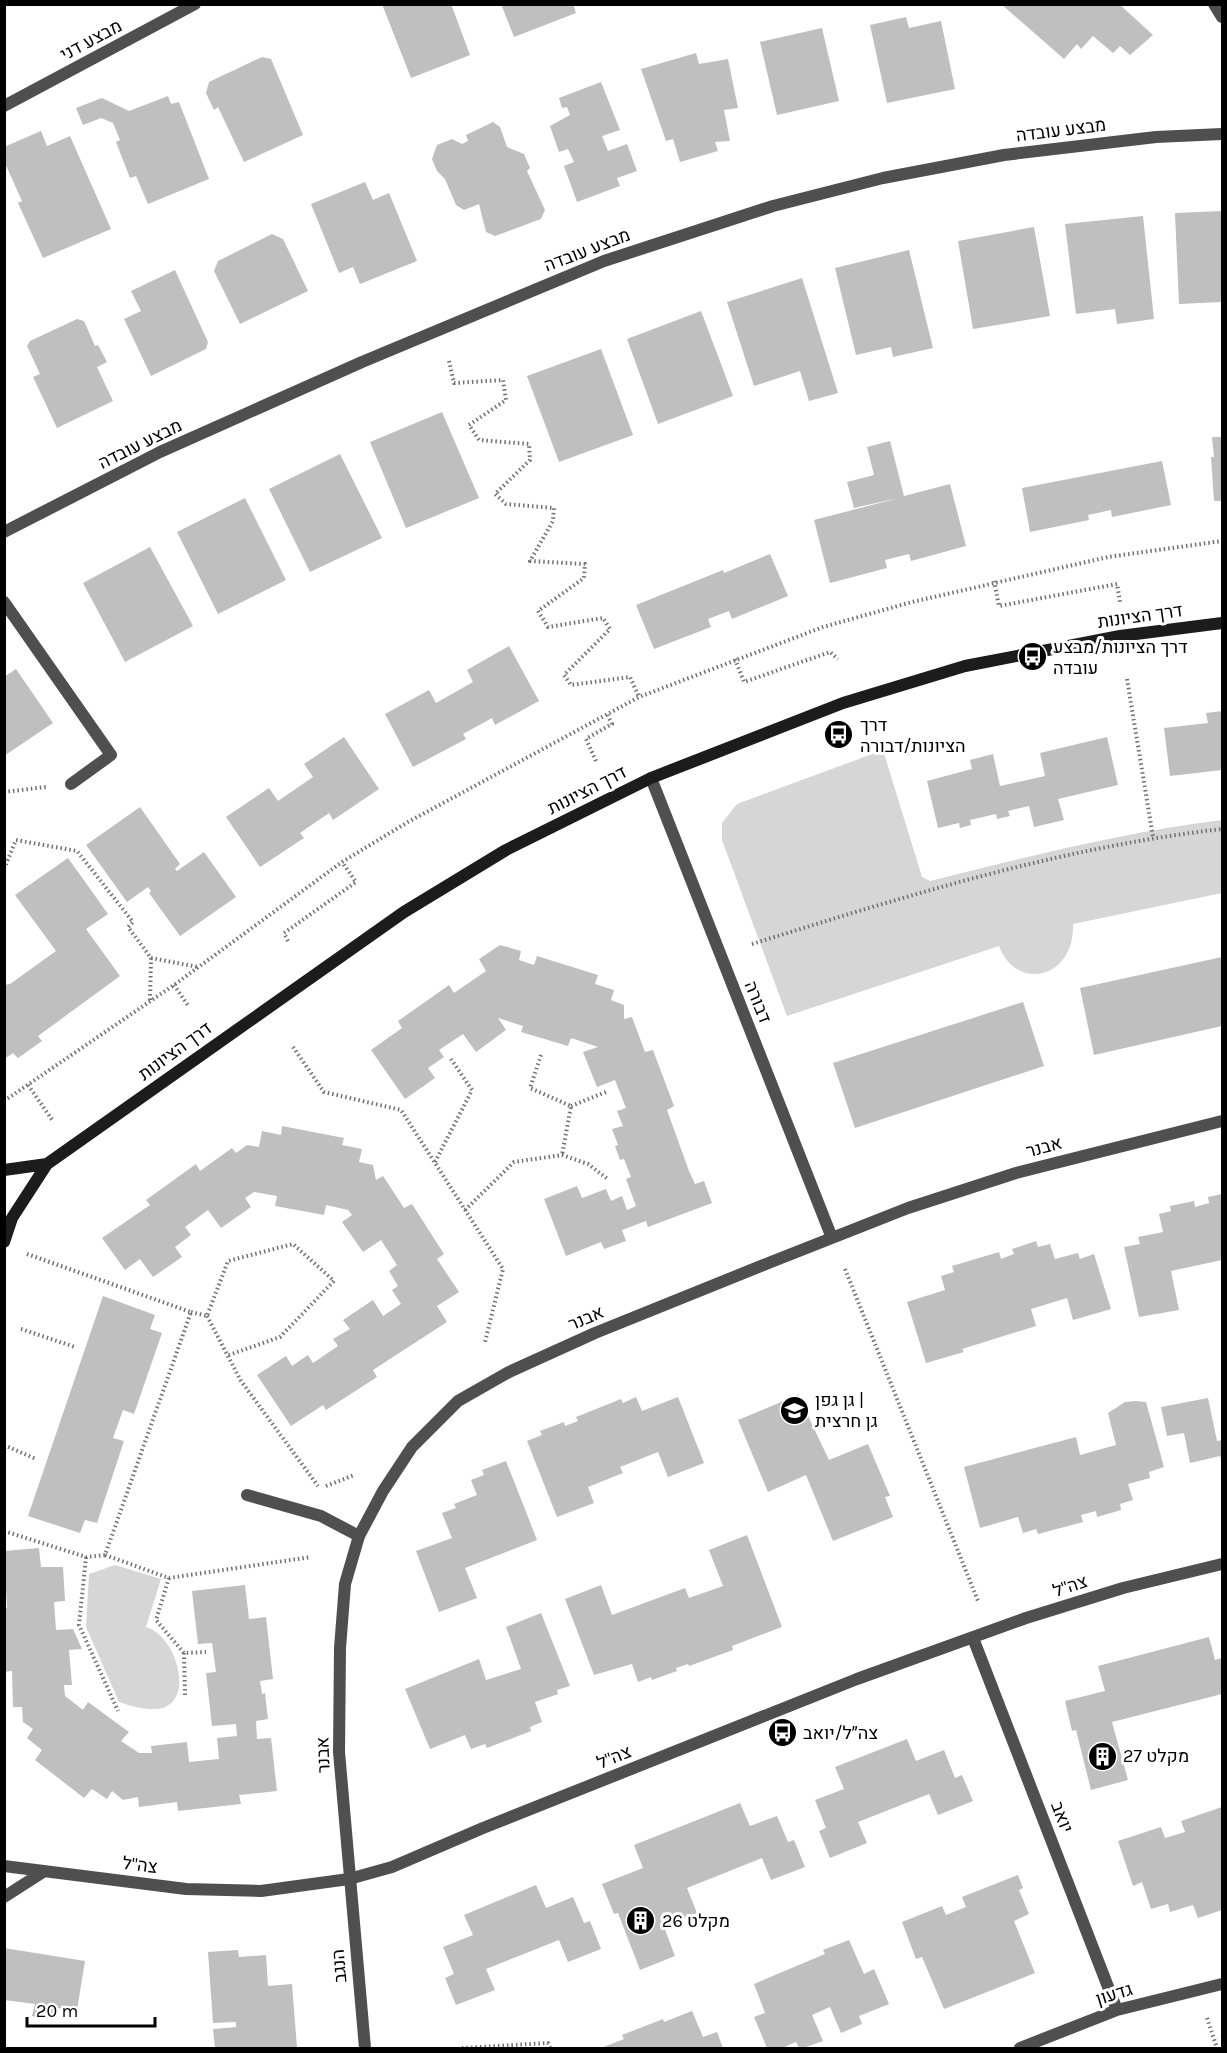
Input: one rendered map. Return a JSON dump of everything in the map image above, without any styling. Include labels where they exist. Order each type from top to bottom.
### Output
[{"type":"street","name":"מבצע דני","points":[[4,106],[195,4]]},
{"type":"street","points":[[1214,4],[1222,17]]},
{"type":"street","name":"מבצע עובדה","points":[[4,532],[160,452],[362,362],[604,261],[773,206],[883,178],[1004,155],[1156,137],[1222,134]]},
{"type":"street","points":[[4,602],[111,755],[71,784]]},
{"type":"street","name":"דרך הציונות","points":[[4,1242],[12,1218],[46,1164],[404,912],[506,850],[651,778],[843,703],[965,666],[1120,636],[1222,623]]},
{"type":"street","name":"דבורה","points":[[651,778],[832,1238]]},
{"type":"street","name":"אבנר","points":[[349,1880],[339,1752],[340,1648],[345,1584],[359,1536],[383,1491],[412,1447],[458,1401],[509,1372],[596,1333],[908,1208],[1016,1173],[1222,1121]]},
{"type":"street","name":"דרך הציונות","points":[[4,1170],[46,1164]]},
{"type":"street","points":[[247,1495],[321,1516],[359,1536]]},
{"type":"street","name":"צה\"ל","points":[[4,1866],[186,1889],[261,1892],[349,1880],[392,1867],[857,1679],[1123,1588],[1222,1564]]},
{"type":"street","name":"יואב","points":[[973,1638],[1117,2010]]},
{"type":"street","points":[[4,1897],[43,1872]]},
{"type":"street","name":"הנגב","points":[[349,1880],[365,2049]]},
{"type":"street","name":"גדעון","points":[[1020,2049],[1117,2010],[1222,1984]]},
{"type":"path","points":[[449,361],[454,383],[503,380],[506,400],[469,425],[478,440],[529,444],[530,460],[495,494],[506,504],[555,508],[553,521],[530,561],[585,564],[584,578],[538,611],[548,627],[603,618],[610,629],[564,675],[571,685],[630,677],[639,697]]},
{"type":"path","points":[[4,1101],[150,1002],[342,862],[408,822],[639,697],[823,627],[994,581],[1108,557],[1222,541]]},
{"type":"path","points":[[994,581],[999,606],[1117,584],[1120,602]]},
{"type":"path","points":[[735,659],[744,682],[830,652],[838,659]]},
{"type":"path","points":[[1127,679],[1153,837]]},
{"type":"path","points":[[596,761],[586,739],[612,724],[607,714]]},
{"type":"path","points":[[4,792],[71,784]]},
{"type":"path","points":[[752,944],[917,893],[1153,837],[1222,829]]},
{"type":"path","points":[[4,869],[16,840],[77,851],[133,922],[128,927],[151,958],[150,1002]]},
{"type":"path","points":[[288,941],[284,933],[356,882],[342,862]]},
{"type":"path","points":[[151,958],[198,967]]},
{"type":"path","points":[[174,985],[189,1007]]},
{"type":"path","points":[[293,1047],[324,1092],[401,1110],[435,1162],[503,1269],[485,1342]]},
{"type":"path","points":[[541,1055],[530,1088],[571,1106],[606,1092]]},
{"type":"path","points":[[435,1162],[472,1090],[451,1059]]},
{"type":"path","points":[[28,1085],[53,1121]]},
{"type":"path","points":[[562,1155],[571,1106]]},
{"type":"path","points":[[465,1210],[513,1162],[562,1155],[588,1164],[609,1180]]},
{"type":"path","points":[[226,1356],[280,1336],[334,1281],[293,1245],[228,1262],[207,1316],[226,1356],[241,1381],[320,1489],[354,1474]]},
{"type":"path","points":[[27,1254],[207,1316]]},
{"type":"path","points":[[846,1269],[978,1600]]},
{"type":"path","points":[[105,1555],[191,1312]]},
{"type":"path","points":[[21,1329],[75,1347]]},
{"type":"path","points":[[4,1445],[36,1459]]},
{"type":"path","points":[[4,1531],[86,1557],[105,1555],[169,1578],[311,1557]]},
{"type":"path","points":[[86,1557],[79,1625],[118,1711]]},
{"type":"path","points":[[169,1578],[156,1620],[184,1653],[184,1695]]},
{"type":"path","points":[[184,1653],[206,1652]]},
{"type":"path","points":[[462,2049],[548,2043],[550,2049]]},
{"type":"shaded area","points":[[883,750],[922,877],[930,881],[1112,838],[1222,820],[1222,893],[1073,924],[1071,943],[1065,957],[1055,967],[1043,973],[1030,974],[1018,970],[1007,961],[999,946],[787,1016],[722,840],[722,823],[737,804]]},
{"type":"shaded area","points":[[115,1565],[161,1579],[146,1627],[157,1633],[174,1655],[179,1683],[177,1696],[169,1705],[157,1709],[119,1702],[86,1627],[89,1574]]},
{"type":"building","points":[[382,4],[451,4],[470,55],[411,78]]},
{"type":"building","points":[[501,4],[573,4],[576,13],[514,37]]},
{"type":"building","points":[[1001,4],[1119,4],[1153,35],[1130,55],[1120,46],[1113,53],[1093,36],[1081,49],[1077,44],[1064,59]]},
{"type":"building","points":[[906,17],[909,28],[941,21],[955,89],[887,103],[870,25]]},
{"type":"building","points":[[822,28],[839,101],[777,115],[760,42]]},
{"type":"building","points":[[696,53],[699,64],[728,59],[738,108],[724,110],[730,141],[715,142],[718,151],[680,162],[673,139],[666,141],[641,69]]},
{"type":"building","points":[[262,57],[271,59],[303,135],[244,162],[218,107],[214,110],[206,93],[209,82]]},
{"type":"building","points":[[601,82],[620,130],[602,136],[608,151],[627,144],[637,171],[617,178],[620,186],[577,202],[564,166],[574,162],[568,149],[559,152],[550,126],[570,115],[567,107],[562,108],[559,98]]},
{"type":"building","points":[[168,96],[171,104],[179,102],[209,179],[148,204],[136,176],[130,178],[116,142],[120,140],[113,123],[101,118],[83,125],[76,108],[102,98],[129,111]]},
{"type":"building","points":[[493,122],[500,127],[507,147],[524,154],[530,168],[527,171],[545,210],[541,219],[495,236],[486,232],[479,204],[464,210],[456,205],[445,179],[437,171],[432,159],[437,145],[452,139],[462,144],[468,141],[466,135]]},
{"type":"building","points":[[41,131],[47,146],[70,136],[111,229],[43,258],[18,203],[22,201],[4,161],[4,147]]},
{"type":"building","points":[[365,182],[373,200],[389,193],[417,261],[360,284],[353,267],[339,273],[311,204]]},
{"type":"building","points":[[1222,211],[1222,302],[1179,304],[1175,213]]},
{"type":"building","points":[[1143,216],[1154,319],[1117,324],[1115,309],[1076,314],[1065,224]]},
{"type":"building","points":[[1034,227],[1050,316],[973,329],[958,241]]},
{"type":"building","points":[[272,234],[283,239],[308,291],[240,324],[214,271],[218,261]]},
{"type":"building","points":[[909,250],[933,348],[893,357],[891,347],[856,355],[835,268]]},
{"type":"building","points":[[175,270],[208,342],[206,349],[151,376],[124,319],[141,311],[131,291]]},
{"type":"building","points":[[802,278],[838,393],[809,401],[800,371],[754,386],[727,302]]},
{"type":"building","points":[[701,311],[733,396],[658,424],[627,339]]},
{"type":"building","points":[[77,319],[84,321],[95,346],[98,345],[107,362],[97,367],[113,401],[57,428],[33,377],[40,374],[27,346],[30,341]]},
{"type":"building","points":[[601,349],[633,435],[559,462],[527,376]]},
{"type":"building","points":[[442,412],[479,498],[406,528],[370,442]]},
{"type":"building","points":[[1212,437],[1222,437],[1222,501],[1214,501]]},
{"type":"building","points":[[890,441],[904,496],[950,484],[966,546],[911,561],[909,554],[885,560],[887,568],[830,583],[814,520],[899,498],[854,508],[847,482],[874,475],[867,447]]},
{"type":"building","points":[[340,454],[382,538],[310,572],[269,489]]},
{"type":"building","points":[[1162,461],[1171,505],[1112,517],[1111,510],[1088,515],[1089,520],[1030,532],[1022,488]]},
{"type":"building","points":[[245,498],[286,580],[218,614],[177,532]]},
{"type":"building","points":[[150,547],[193,626],[125,662],[83,583]]},
{"type":"building","points":[[770,554],[788,596],[732,619],[729,611],[708,619],[711,627],[654,649],[636,605]]},
{"type":"building","points":[[509,646],[539,701],[495,725],[492,718],[463,734],[466,739],[413,767],[385,714],[429,690],[436,703],[473,682],[467,670]]},
{"type":"building","points":[[16,669],[53,723],[4,756],[4,677]]},
{"type":"building","points":[[1222,711],[1222,770],[1170,776],[1164,728],[1208,723],[1206,713]]},
{"type":"building","points":[[344,737],[379,789],[333,820],[329,813],[300,833],[304,838],[260,867],[226,817],[269,788],[278,801],[313,777],[304,764]]},
{"type":"building","points":[[1107,737],[1118,785],[1058,799],[1064,820],[1034,827],[1029,806],[1008,811],[1010,816],[997,819],[996,814],[970,820],[971,825],[960,828],[959,823],[938,828],[927,781],[972,769],[970,760],[993,754],[1000,786],[1045,776],[1040,753]]},
{"type":"building","points":[[140,807],[180,864],[175,869],[177,871],[204,852],[236,897],[180,936],[149,893],[151,891],[148,887],[127,902],[86,845]]},
{"type":"building","points":[[68,858],[108,914],[86,929],[120,976],[38,1036],[42,1041],[18,1058],[13,1053],[4,1059],[4,985],[10,984],[56,951],[15,895]]},
{"type":"building","points":[[500,945],[521,951],[519,960],[534,965],[537,956],[598,975],[595,984],[614,990],[611,1000],[624,1005],[624,1019],[632,1017],[645,1052],[653,1050],[674,1106],[667,1110],[689,1171],[695,1184],[704,1181],[712,1203],[648,1227],[646,1221],[622,1230],[626,1241],[604,1249],[601,1242],[566,1256],[544,1199],[577,1186],[582,1198],[606,1189],[611,1201],[622,1196],[627,1210],[636,1206],[626,1179],[631,1177],[624,1159],[620,1160],[615,1146],[618,1145],[612,1129],[623,1126],[617,1111],[626,1108],[615,1080],[597,1087],[583,1052],[598,1047],[571,1038],[568,1046],[521,1032],[523,1026],[498,1018],[506,1030],[476,1052],[463,1034],[439,1050],[444,1057],[428,1068],[435,1078],[405,1099],[371,1050],[402,1028],[398,1021],[449,985],[454,993],[486,971],[479,959]]},
{"type":"building","points":[[1222,957],[1222,1026],[1094,1055],[1080,988]]},
{"type":"building","points":[[1023,1002],[1044,1066],[855,1128],[833,1063]]},
{"type":"building","points":[[282,1126],[344,1138],[342,1145],[362,1149],[359,1162],[373,1165],[376,1180],[383,1176],[404,1208],[412,1204],[444,1254],[437,1259],[459,1292],[437,1306],[447,1322],[373,1370],[377,1377],[326,1410],[323,1405],[291,1426],[257,1375],[286,1356],[292,1366],[308,1355],[313,1363],[338,1346],[333,1339],[350,1329],[343,1320],[373,1300],[383,1316],[401,1304],[392,1290],[398,1286],[389,1271],[397,1265],[381,1240],[363,1252],[342,1222],[352,1215],[348,1210],[326,1205],[324,1215],[275,1206],[277,1196],[254,1192],[245,1198],[251,1207],[221,1228],[208,1210],[185,1227],[191,1235],[175,1247],[182,1257],[153,1277],[140,1259],[125,1270],[102,1238],[150,1205],[146,1200],[196,1164],[200,1171],[232,1148],[236,1153],[247,1145],[259,1147],[262,1131],[281,1135]]},
{"type":"building","points":[[1222,1194],[1222,1260],[1171,1271],[1179,1310],[1139,1317],[1124,1247],[1140,1244],[1138,1237],[1163,1232],[1159,1214],[1171,1211],[1170,1206],[1194,1201],[1195,1207],[1209,1203],[1208,1197]]},
{"type":"building","points":[[1036,1241],[1038,1247],[1050,1244],[1055,1259],[1078,1253],[1080,1259],[1094,1254],[1111,1309],[1073,1320],[1067,1298],[1031,1309],[1036,1326],[926,1363],[907,1302],[945,1290],[941,1276],[954,1272],[952,1266],[999,1252],[1001,1259],[1014,1254],[1012,1249]]},
{"type":"building","points":[[103,1296],[155,1315],[150,1329],[162,1333],[134,1414],[123,1410],[113,1438],[124,1441],[97,1523],[85,1520],[80,1533],[28,1516]]},
{"type":"building","points":[[798,1395],[829,1460],[868,1444],[890,1496],[885,1497],[893,1517],[833,1541],[806,1475],[768,1492],[738,1420]]},
{"type":"building","points":[[636,1397],[642,1411],[678,1397],[704,1463],[668,1477],[658,1452],[620,1467],[623,1473],[588,1487],[594,1503],[557,1517],[527,1441],[542,1435],[540,1431],[564,1422],[565,1426],[578,1421],[576,1417],[621,1399],[623,1403]]},
{"type":"building","points":[[1208,1398],[1217,1441],[1222,1440],[1222,1462],[1220,1456],[1190,1463],[1184,1433],[1167,1436],[1161,1407]]},
{"type":"building","points":[[1125,1402],[1146,1402],[1164,1467],[1149,1472],[1150,1478],[1128,1484],[1133,1500],[1120,1504],[1121,1510],[1097,1517],[1096,1511],[1081,1515],[1083,1522],[1038,1534],[1036,1529],[1023,1533],[1018,1517],[980,1528],[964,1467],[1076,1437],[1080,1455],[1116,1445],[1108,1413]]},
{"type":"building","points":[[506,1461],[537,1540],[465,1568],[477,1598],[439,1612],[416,1551],[452,1538],[442,1513],[456,1508],[454,1504],[477,1495],[471,1480],[484,1475],[482,1470]]},
{"type":"building","points":[[747,1535],[782,1627],[732,1646],[733,1650],[689,1666],[688,1664],[676,1668],[677,1671],[652,1680],[651,1677],[638,1682],[632,1664],[594,1675],[565,1599],[601,1585],[612,1615],[685,1588],[689,1598],[723,1586],[709,1550]]},
{"type":"building","points":[[39,1548],[41,1567],[63,1567],[65,1601],[54,1602],[56,1630],[73,1629],[82,1649],[69,1650],[72,1685],[64,1685],[65,1696],[83,1710],[88,1702],[129,1732],[121,1741],[139,1753],[152,1753],[151,1746],[187,1742],[189,1762],[219,1759],[217,1738],[237,1736],[236,1724],[212,1726],[206,1673],[216,1672],[212,1643],[198,1644],[192,1591],[245,1585],[249,1619],[266,1617],[273,1679],[260,1681],[262,1694],[265,1693],[268,1719],[256,1721],[257,1739],[271,1738],[277,1791],[239,1795],[241,1804],[178,1811],[177,1802],[139,1807],[138,1797],[123,1800],[112,1791],[107,1799],[92,1789],[84,1798],[35,1760],[42,1750],[27,1738],[33,1729],[23,1722],[22,1707],[13,1707],[12,1671],[4,1672],[4,1609],[7,1608],[4,1551]]},
{"type":"building","points":[[541,1613],[570,1686],[557,1690],[558,1694],[535,1702],[542,1722],[530,1727],[531,1731],[487,1748],[485,1744],[471,1749],[465,1735],[430,1749],[405,1689],[479,1659],[486,1680],[521,1669],[506,1627]]},
{"type":"building","points":[[1209,1637],[1215,1660],[1222,1658],[1222,1694],[1112,1722],[1128,1780],[1091,1790],[1076,1730],[1072,1731],[1065,1701],[1105,1691],[1098,1666]]},
{"type":"building","points":[[907,1739],[916,1761],[944,1750],[955,1778],[962,1775],[973,1801],[938,1815],[929,1794],[858,1822],[867,1843],[830,1858],[819,1831],[826,1828],[815,1800],[844,1789],[835,1767]]},
{"type":"building","points":[[740,1803],[750,1826],[777,1816],[788,1842],[794,1840],[805,1867],[771,1880],[762,1858],[687,1888],[697,1913],[664,1927],[675,1956],[640,1970],[618,1913],[614,1914],[602,1884],[643,1868],[634,1845]]},
{"type":"building","points":[[1222,1807],[1222,1910],[1198,1918],[1193,1905],[1170,1912],[1168,1904],[1151,1909],[1142,1882],[1133,1886],[1118,1841],[1161,1827],[1165,1838],[1185,1832],[1181,1821]]},
{"type":"building","points":[[1018,1875],[1023,1888],[1019,1890],[1029,1914],[1014,1921],[1035,1973],[944,2009],[922,1957],[916,1959],[902,1922],[942,1906],[946,1915],[966,1907],[962,1897]]},
{"type":"building","points":[[536,1885],[546,1908],[573,1897],[584,1923],[590,1921],[601,1949],[568,1962],[559,1940],[486,1969],[495,1990],[456,2005],[445,1978],[454,1974],[443,1947],[473,1935],[464,1915]]},
{"type":"building","points":[[849,1940],[864,1974],[874,1969],[889,2004],[859,2016],[862,2024],[841,2033],[830,2007],[812,2015],[823,2041],[803,2048],[799,2048],[796,2042],[782,2048],[767,2048],[754,2017],[765,2013],[754,1984],[825,1954],[823,1950]]},
{"type":"building","points":[[4,1948],[85,1961],[77,2010],[56,2008],[54,2019],[32,2016],[35,2004],[4,2000]]},
{"type":"building","points":[[238,1950],[239,1957],[266,1955],[268,1986],[292,1984],[297,2048],[215,2048],[213,2029],[236,2027],[236,2022],[213,2023],[208,1952]]},
{"type":"building","points":[[692,2011],[703,2037],[717,2032],[723,2048],[601,2048],[624,2039],[622,2035],[663,2019],[664,2022]]},
{"type":"place","name":"דרך הציונות/מבצע עובדה","points":[[1032,657]]},
{"type":"place","name":"דרך הציונות/דבורה","points":[[839,735]]},
{"type":"place","name":"גן גפן | גן חרצית","points":[[794,1410]]},
{"type":"place","name":"צה״ל/יואב","points":[[782,1733]]},
{"type":"place","name":"מקלט 27","points":[[1102,1756]]},
{"type":"place","name":"מקלט 26","points":[[641,1921]]}]
